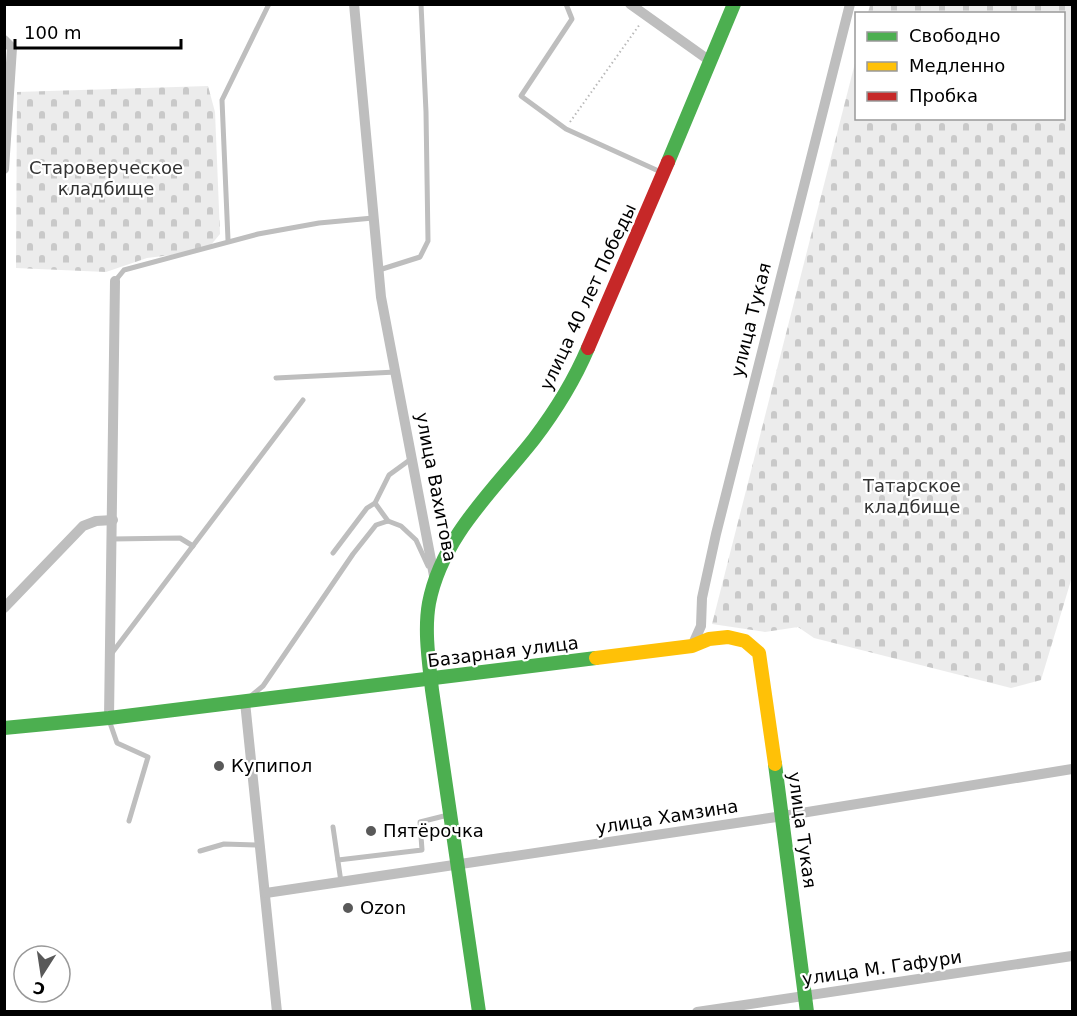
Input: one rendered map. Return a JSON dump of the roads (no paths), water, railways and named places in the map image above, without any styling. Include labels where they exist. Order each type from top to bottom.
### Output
[{"type":"street","name":"улица Вахитова","points":[[354,4],[381,297],[435,581],[429,604],[432,679],[455,866],[479,1011]]},
{"type":"street","points":[[630,4],[710,61]]},
{"type":"street","name":"улица 40 лет Победы","points":[[435,581],[457,533],[550,418],[576,372],[664,173],[734,4]]},
{"type":"street","name":"улица Тукая","points":[[692,646],[701,626],[702,598],[716,534],[850,4]]},
{"type":"street","points":[[4,40],[12,48],[4,168]]},
{"type":"street","points":[[109,718],[115,281]]},
{"type":"street","points":[[4,608],[83,526],[96,521],[113,520]]},
{"type":"street","name":"Базарная улица","points":[[4,728],[109,718],[432,679],[692,646],[706,639],[723,637],[742,639],[753,644],[759,653]]},
{"type":"street","name":"улица Тукая","points":[[759,653],[783,816],[807,1011]]},
{"type":"street","points":[[245,702],[277,1011]]},
{"type":"street","name":"улица Хамзина","points":[[266,893],[783,816],[1072,769]]},
{"type":"street","name":"улица М. Гафури","points":[[696,1011],[1072,956]]},
{"type":"lane","points":[[228,240],[222,100],[269,4]]},
{"type":"lane","points":[[379,270],[420,257],[428,241],[426,112],[421,4]]},
{"type":"lane","points":[[566,4],[572,19],[521,96],[566,129],[664,173]]},
{"type":"lane","points":[[115,281],[124,270],[228,240],[319,223],[374,218]]},
{"type":"lane","points":[[276,378],[396,372]]},
{"type":"lane","points":[[109,657],[303,400]]},
{"type":"lane","points":[[333,553],[367,508],[375,503],[389,475],[412,458]]},
{"type":"lane","points":[[375,503],[388,522]]},
{"type":"lane","points":[[245,702],[263,686],[376,525],[388,522],[401,526],[416,540],[435,581]]},
{"type":"lane","points":[[112,539],[180,538],[193,546]]},
{"type":"lane","points":[[109,718],[117,743],[148,757],[129,822]]},
{"type":"lane","points":[[338,860],[422,850],[420,822],[448,815]]},
{"type":"lane","points":[[333,827],[341,882]]},
{"type":"lane","points":[[200,851],[224,843],[260,845]]},
{"type":"place","name":"Купипол","points":[[219,766]]},
{"type":"place","name":"Пятёрочка","points":[[371,831]]},
{"type":"place","name":"Ozon","points":[[348,908]]},
{"type":"park label","name":"Староверческое кладбище","points":[[106,178]]},
{"type":"park label","name":"Татарское кладбище","points":[[912,496]]}]
